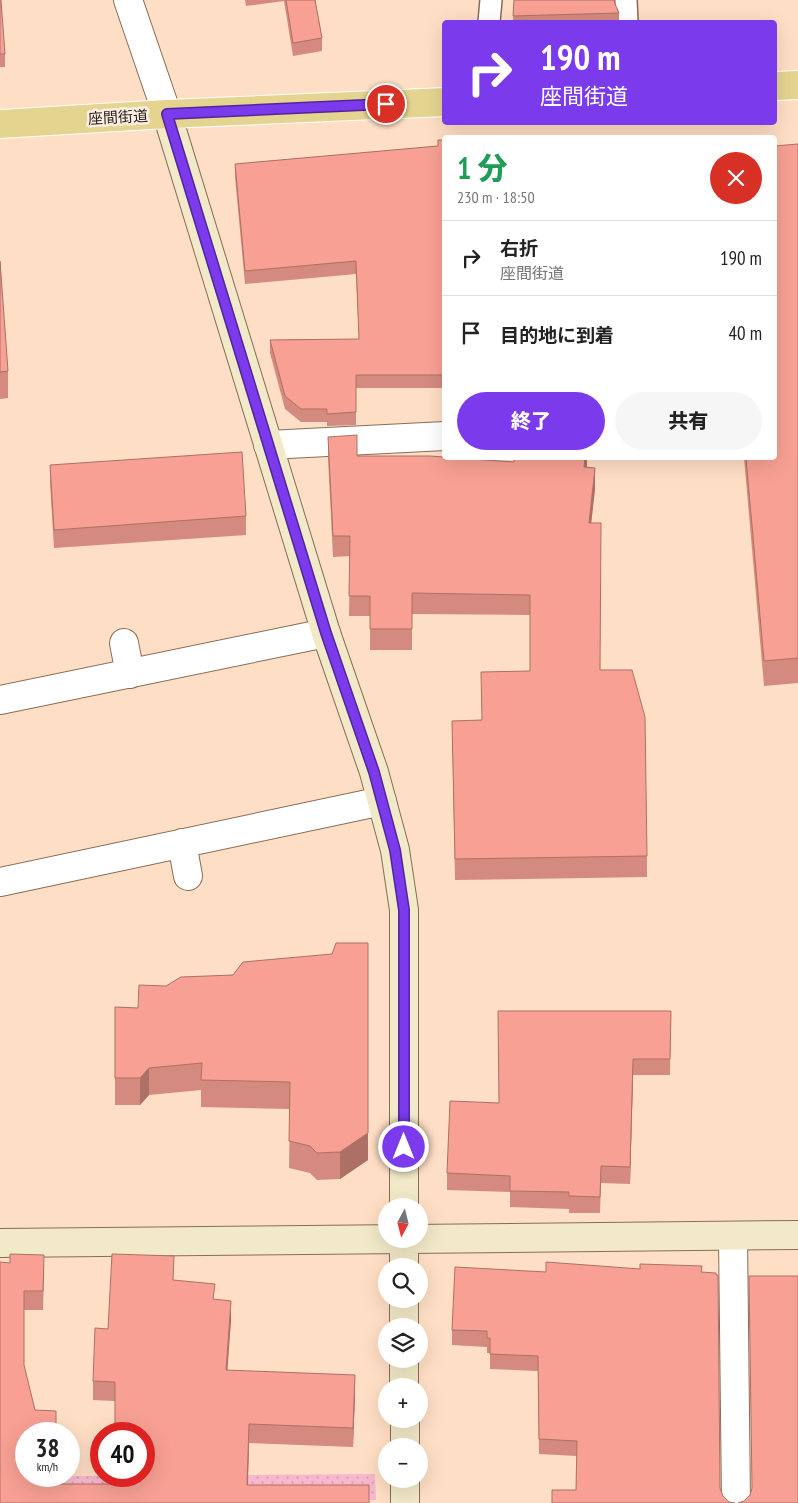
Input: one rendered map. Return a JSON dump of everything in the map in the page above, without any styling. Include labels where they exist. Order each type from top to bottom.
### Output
[{"type":"main road","points":[[777,86],[798,85]]},
{"type":"main road","name":"座間街道","points":[[0,124],[167,114],[442,102]]},
{"type":"street","points":[[128,0],[167,114],[326,633],[374,772],[395,850],[404,910],[404,1198]]},
{"type":"street","points":[[268,445],[442,436]]},
{"type":"street","points":[[0,700],[326,633]]},
{"type":"street","points":[[124,643],[130,674]]},
{"type":"street","points":[[0,882],[382,801]]},
{"type":"street","points":[[182,843],[188,876]]},
{"type":"street","points":[[428,1239],[798,1236]]},
{"type":"street","points":[[733,1237],[736,1503]]},
{"type":"street","points":[[0,1243],[378,1239]]},
{"type":"street","points":[[405,1488],[405,1503]]},
{"type":"lane","points":[[489,20],[491,0]]},
{"type":"lane","points":[[626,0],[627,20]]},
{"type":"shaded area","points":[[375,1474],[376,1500],[0,1500],[0,1476],[15,1476],[15,1487],[80,1487],[80,1476],[90,1476],[90,1487],[155,1487],[155,1476]]},
{"type":"building","points":[[1,0],[5,54],[0,54]]},
{"type":"building","points":[[286,0],[315,0],[322,38],[293,43]]},
{"type":"building","points":[[514,0],[614,0],[619,13],[513,16]]},
{"type":"building","points":[[438,140],[442,140],[442,375],[356,375],[356,412],[327,414],[327,409],[301,409],[285,396],[270,340],[359,339],[356,261],[245,271],[235,164],[438,146]]},
{"type":"building","points":[[798,144],[798,658],[764,661],[746,460],[777,460],[777,146]]},
{"type":"building","points":[[0,261],[8,371],[0,372]]},
{"type":"building","points":[[357,435],[357,456],[430,456],[442,457],[442,460],[514,462],[514,460],[585,460],[584,467],[595,468],[589,523],[601,523],[600,670],[632,670],[645,717],[647,856],[455,859],[452,721],[482,720],[481,672],[530,671],[530,595],[412,593],[412,629],[370,629],[370,596],[349,596],[350,536],[333,536],[328,437]]},
{"type":"building","points":[[242,452],[246,516],[54,530],[50,465]]},
{"type":"building","points":[[336,943],[368,943],[368,1133],[340,1152],[317,1153],[310,1146],[289,1141],[290,1082],[201,1080],[202,1063],[149,1068],[140,1078],[115,1078],[115,1007],[138,1008],[139,985],[166,986],[181,977],[233,975],[243,962],[332,954]]},
{"type":"building","points":[[498,1011],[671,1011],[670,1059],[633,1059],[630,1167],[601,1166],[600,1197],[569,1196],[569,1192],[510,1191],[510,1176],[447,1173],[450,1101],[499,1103]]},
{"type":"building","points":[[10,1254],[44,1255],[43,1291],[24,1291],[24,1365],[35,1410],[56,1411],[56,1422],[15,1422],[15,1487],[80,1487],[80,1484],[90,1484],[90,1487],[155,1487],[155,1422],[115,1422],[115,1382],[93,1381],[95,1328],[108,1329],[112,1254],[174,1256],[173,1280],[215,1284],[213,1299],[231,1301],[226,1370],[355,1375],[353,1428],[249,1424],[247,1485],[369,1485],[369,1503],[0,1503],[0,1262],[10,1263]]},
{"type":"building","points":[[546,1262],[640,1269],[640,1264],[702,1266],[701,1272],[716,1273],[718,1275],[720,1488],[723,1496],[729,1502],[735,1503],[552,1503],[552,1490],[576,1490],[577,1441],[539,1439],[538,1356],[490,1354],[490,1338],[487,1338],[487,1331],[452,1330],[455,1267],[546,1272]]},
{"type":"building","points":[[749,1276],[798,1276],[798,1503],[738,1503],[744,1501],[750,1495],[752,1488]]},
{"type":"route","points":[[386,104],[167,114],[326,633],[374,772],[395,850],[404,910],[404,1147]]}]
